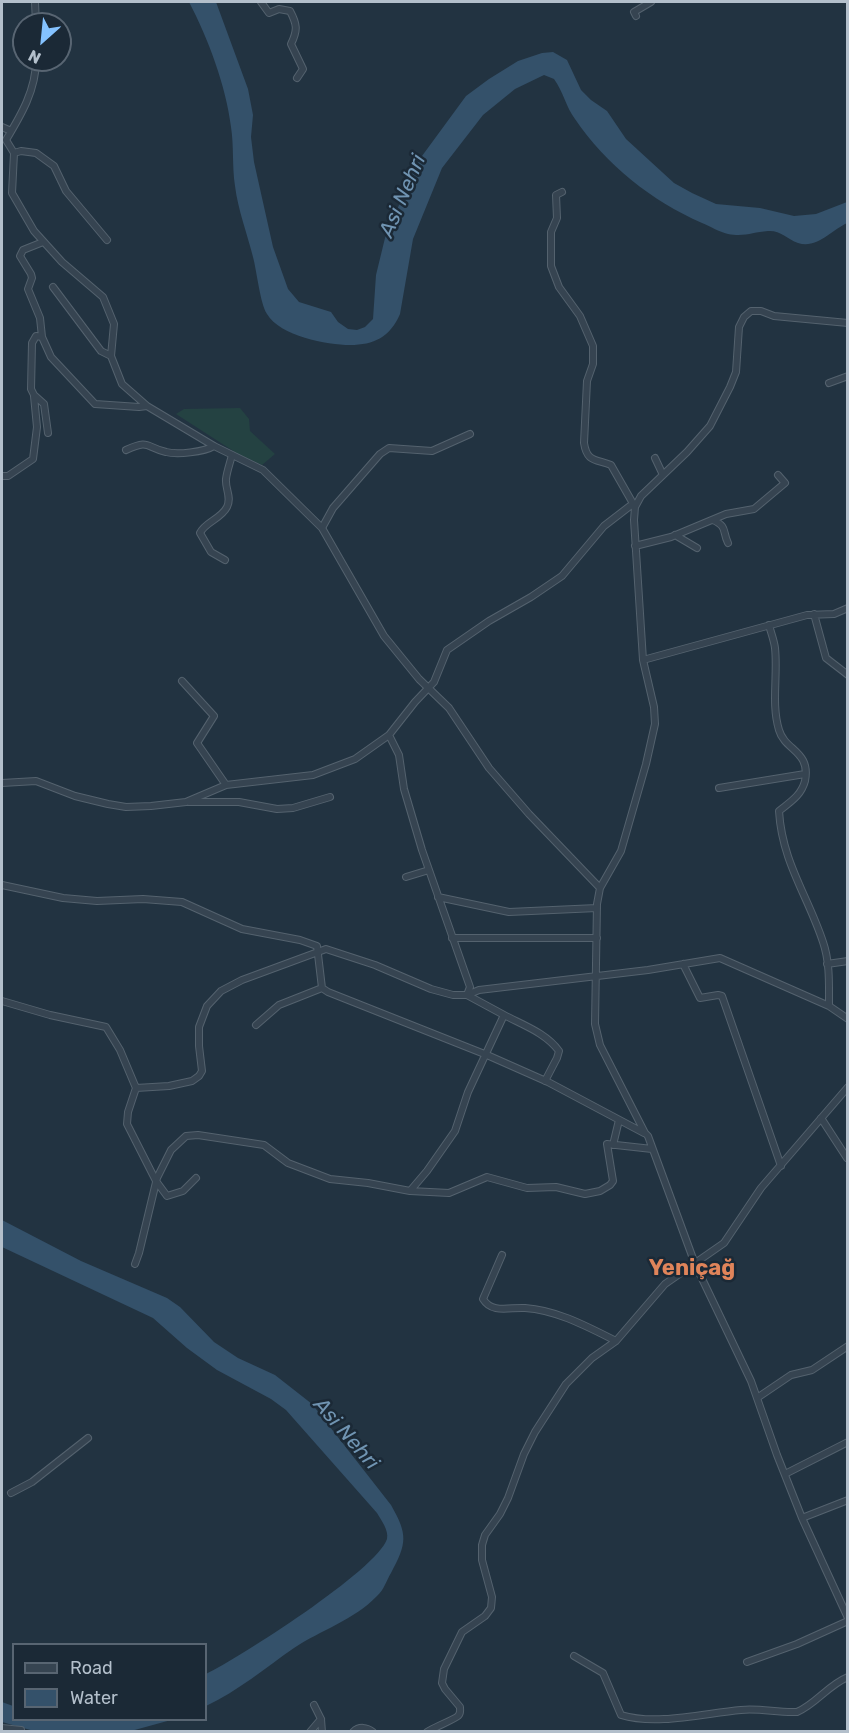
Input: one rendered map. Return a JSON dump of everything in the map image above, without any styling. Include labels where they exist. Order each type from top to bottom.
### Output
[{"type":"street","points":[[261,2],[269,13],[279,9],[290,11],[297,23],[291,44],[303,69],[297,78]]},
{"type":"street","points":[[636,15],[634,12],[651,2]]},
{"type":"street","points":[[36,72],[24,109],[6,140],[14,153],[12,193],[43,242],[62,262],[103,297],[114,324],[111,356],[122,384],[147,406],[214,446],[263,470],[322,528],[384,636],[419,679],[449,708],[489,768],[529,814],[600,888]]},
{"type":"street","points":[[2,127],[11,131]]},
{"type":"street","points":[[14,153],[21,151],[36,153],[54,166],[66,190],[107,240]]},
{"type":"street","points":[[562,192],[556,195],[557,218],[551,232],[551,266],[559,287],[580,316],[592,346],[593,364],[587,381],[584,443],[586,453],[590,459],[610,465],[634,506],[643,660],[654,707],[655,724],[621,851],[600,888],[597,908],[595,1024],[600,1045],[648,1137],[695,1264],[751,1381],[802,1518],[848,1620],[797,1644],[747,1662]]},
{"type":"street","points":[[43,242],[23,250],[20,256],[31,274],[28,289],[40,318],[42,337],[51,357],[90,400],[102,405],[147,406]]},
{"type":"street","points":[[53,287],[100,351],[111,356]]},
{"type":"street","points":[[186,802],[226,785],[313,775],[355,759],[389,735],[414,702],[434,682],[447,650],[562,576],[604,526],[634,506],[641,496],[710,426],[736,372],[739,327],[744,317],[752,311],[761,310],[774,316],[848,323]]},
{"type":"street","points":[[2,476],[8,476],[33,459],[37,427],[34,395],[31,389],[32,343],[36,336],[42,337]]},
{"type":"street","points":[[829,383],[848,376]]},
{"type":"street","points":[[34,395],[44,404],[48,433]]},
{"type":"street","points":[[322,528],[333,508],[380,454],[389,447],[432,451],[470,434]]},
{"type":"street","points":[[126,450],[142,444],[172,453],[202,451],[214,446]]},
{"type":"street","points":[[225,560],[211,552],[200,533],[203,527],[218,519],[228,506],[226,479],[232,455]]},
{"type":"street","points":[[655,458],[663,475]]},
{"type":"street","points":[[635,546],[675,535],[726,514],[754,509],[785,483],[778,475]]},
{"type":"street","points":[[713,520],[724,528],[728,543]]},
{"type":"street","points":[[675,535],[697,548]]},
{"type":"street","points":[[643,660],[814,614],[834,614],[848,609]]},
{"type":"street","points":[[814,614],[826,658],[848,675]]},
{"type":"street","points":[[769,626],[775,647],[776,718],[780,733],[802,757],[805,765],[805,780],[797,798],[779,811],[780,826],[794,875],[812,911],[824,945],[829,1006]]},
{"type":"street","points":[[182,681],[214,716],[197,743],[226,785]]},
{"type":"street","points":[[389,735],[399,755],[404,789],[429,870],[470,987],[467,995]]},
{"type":"street","points":[[718,788],[805,774]]},
{"type":"street","points":[[2,783],[36,781],[75,796],[126,807],[151,807],[186,802],[239,802],[277,809],[293,808],[330,797]]},
{"type":"street","points":[[406,877],[429,870]]},
{"type":"street","points":[[2,885],[74,899],[97,901],[143,899],[182,902],[242,929],[300,940],[317,946],[322,988]]},
{"type":"street","points":[[438,897],[509,912],[597,908]]},
{"type":"street","points":[[452,938],[597,938]]},
{"type":"street","points":[[136,1088],[169,1086],[192,1081],[199,1076],[202,1071],[199,1028],[207,1006],[221,991],[242,980],[326,949],[375,965],[431,989],[453,995],[467,995],[478,990],[720,958],[829,1006],[848,1019]]},
{"type":"street","points":[[827,964],[848,961]]},
{"type":"street","points":[[682,964],[700,998],[722,996],[781,1166]]},
{"type":"street","points":[[256,1025],[279,1005],[322,988]]},
{"type":"street","points":[[322,988],[336,996],[487,1055],[545,1081],[645,1133]]},
{"type":"street","points":[[467,995],[541,1034],[554,1045],[559,1051],[545,1081]]},
{"type":"street","points":[[2,1001],[106,1027],[120,1050],[136,1088],[128,1112],[127,1124],[156,1181],[167,1197],[183,1191],[196,1178]]},
{"type":"street","points":[[410,1191],[428,1171],[455,1131],[468,1092],[504,1016]]},
{"type":"street","points":[[427,1731],[457,1718],[460,1714],[460,1707],[445,1689],[442,1676],[462,1632],[485,1616],[491,1608],[492,1597],[482,1560],[485,1535],[508,1498],[524,1454],[535,1432],[566,1384],[592,1358],[616,1341],[665,1284],[724,1243],[762,1188],[848,1087]]},
{"type":"street","points":[[821,1118],[847,1158]]},
{"type":"street","points":[[613,1144],[619,1120]]},
{"type":"street","points":[[135,1264],[156,1181],[171,1150],[182,1138],[198,1135],[264,1145],[288,1163],[330,1179],[410,1191],[449,1193],[487,1177],[527,1188],[556,1187],[585,1194],[600,1191],[613,1181],[607,1144],[652,1149]]},
{"type":"street","points":[[502,1255],[483,1299],[487,1306],[494,1309],[541,1310],[590,1328],[616,1341]]},
{"type":"street","points":[[757,1398],[791,1376],[812,1370],[848,1346]]},
{"type":"street","points":[[11,1493],[32,1482],[88,1438]]},
{"type":"street","points":[[785,1474],[848,1442]]},
{"type":"street","points":[[802,1518],[848,1500]]},
{"type":"street","points":[[574,1656],[603,1673],[621,1715],[632,1718],[687,1717],[744,1710],[797,1712],[805,1709],[831,1686],[848,1677]]},
{"type":"street","points":[[314,1705],[321,1719],[322,1731]]},
{"type":"street","points":[[310,1731],[321,1719]]},
{"type":"street","points":[[2,1728],[21,1730]]},
{"type":"street","points":[[353,1731],[359,1728],[373,1731]]},
{"type":"green space","points":[[240,408],[249,419],[250,431],[275,454],[262,465],[238,454],[176,414],[184,409]]},
{"type":"water","name":"Asi Nehri","points":[[189,2],[216,2],[248,89],[253,115],[251,137],[254,162],[273,247],[288,289],[299,302],[331,312],[338,322],[348,329],[357,330],[365,327],[373,319],[376,275],[385,238],[422,156],[466,96],[518,61],[542,53],[553,52],[567,60],[581,90],[607,111],[626,139],[674,183],[716,204],[760,208],[794,216],[816,214],[847,202],[847,223],[818,241],[805,244],[772,231],[744,235],[728,234],[683,214],[648,193],[601,152],[575,119],[554,79],[544,75],[515,89],[483,115],[442,168],[413,239],[400,314],[391,329],[374,341],[359,345],[340,345],[305,338],[273,322],[265,309],[236,195],[229,111],[221,79]]},
{"type":"water","points":[[2,1220],[81,1261],[167,1298],[180,1307],[214,1342],[238,1358],[275,1375],[312,1404],[391,1505],[403,1532],[403,1546],[400,1554],[379,1594],[358,1612],[294,1648],[240,1686],[207,1706],[207,1673],[247,1651],[305,1612],[359,1571],[378,1553],[387,1539],[386,1529],[377,1513],[286,1410],[271,1399],[217,1370],[187,1348],[153,1318],[2,1247]]},
{"type":"water","points":[[2,1702],[12,1706],[12,1721],[167,1721],[131,1731],[34,1731],[2,1722]]},
{"type":"district","name":"Yeniçağ","points":[[692,1269]]}]
